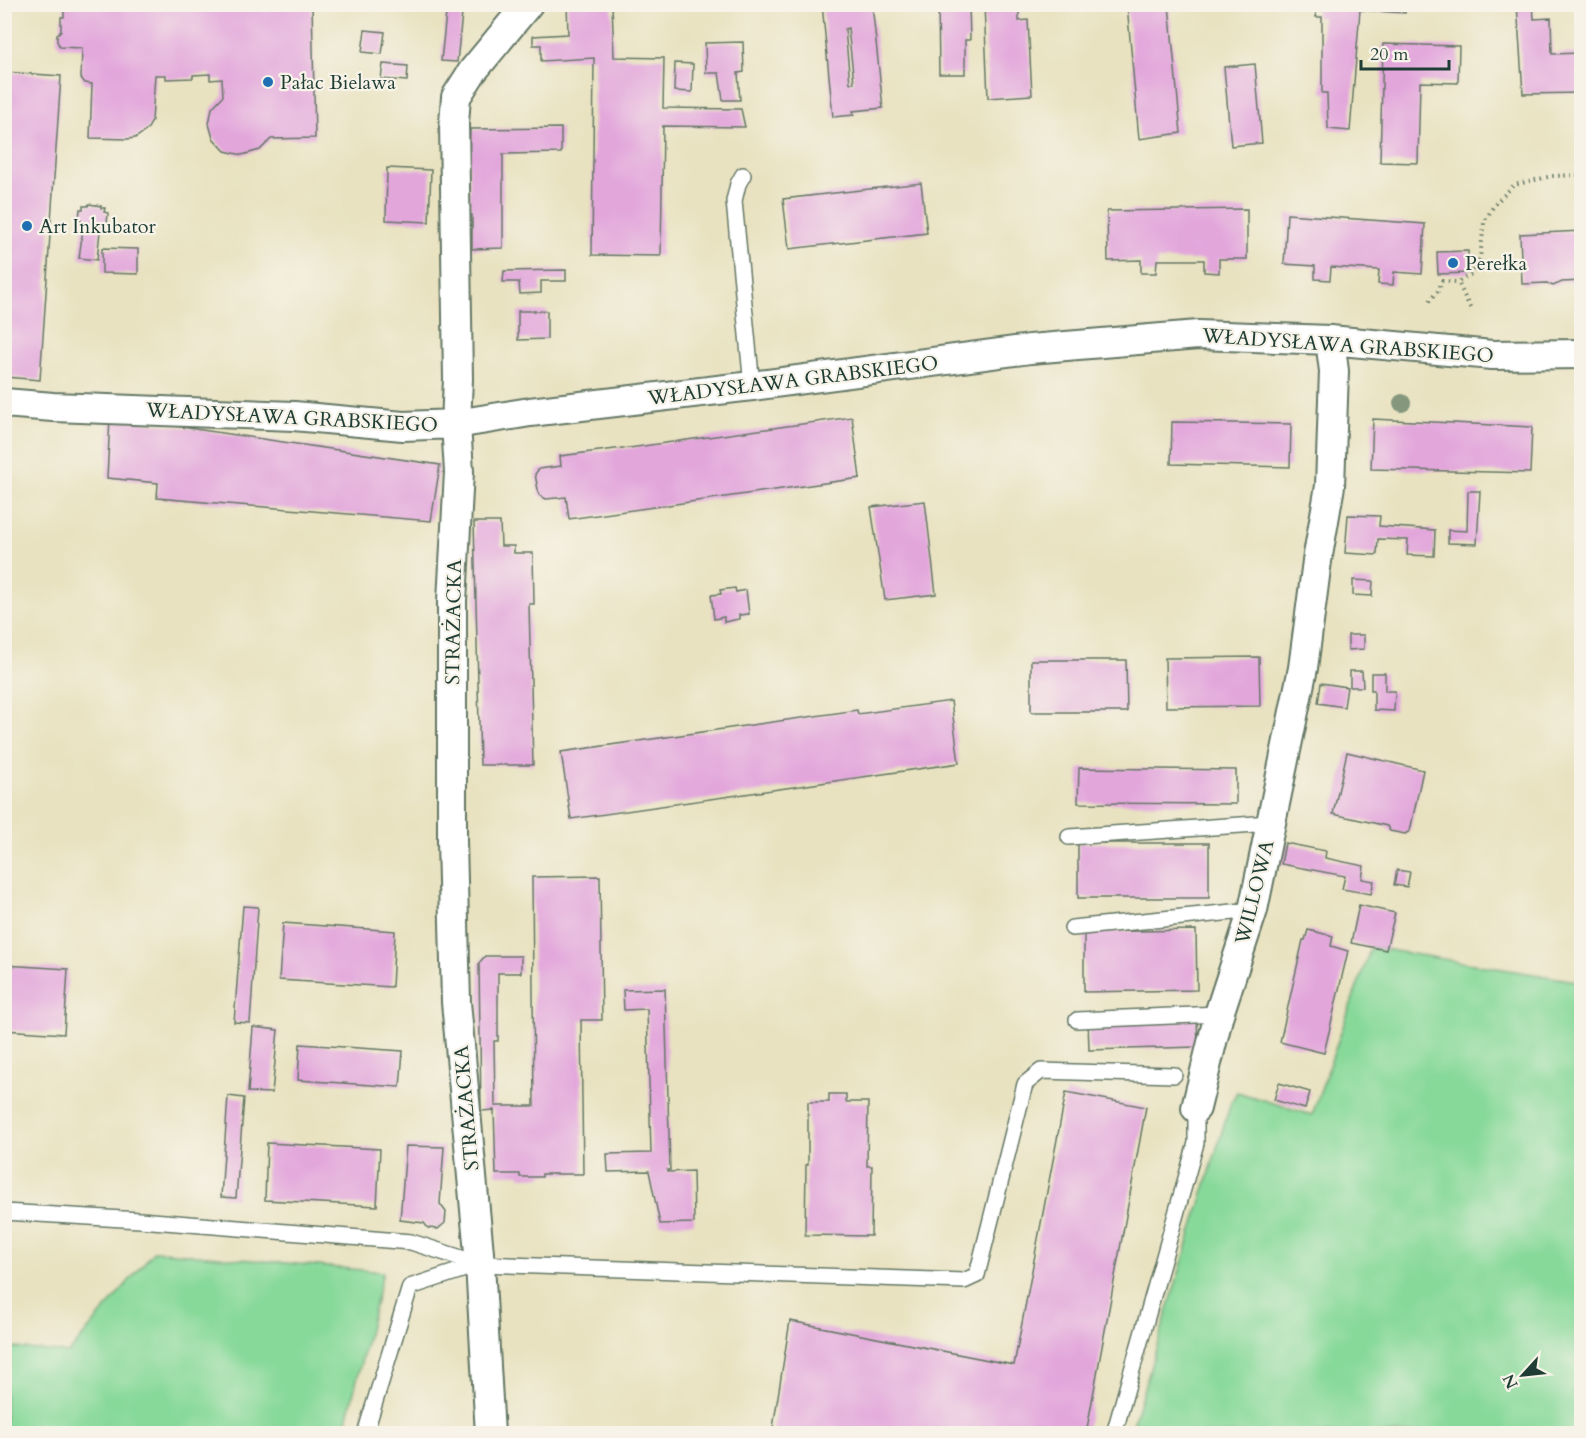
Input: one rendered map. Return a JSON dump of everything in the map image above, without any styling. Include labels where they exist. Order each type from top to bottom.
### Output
[{"type":"street","name":"STRAŻACKA","points":[[490,1434],[480,1264],[456,1002],[452,601],[459,472],[456,424],[458,379],[454,123],[456,97],[472,72],[528,4]]},
{"type":"street","name":"WŁADYSŁAWA GRABSKIEGO","points":[[4,403],[294,416],[403,426],[456,424],[530,412],[752,386],[1029,349],[1198,335],[1330,340],[1492,355],[1581,354]]},
{"type":"street","name":"WILLOWA","points":[[1197,1108],[1219,1014],[1253,910],[1303,668],[1317,561],[1330,486],[1334,371],[1330,340]]},
{"type":"lane","points":[[744,175],[738,184],[734,201],[752,386]]},
{"type":"lane","points":[[1069,837],[1270,824]]},
{"type":"lane","points":[[1072,928],[1253,910]]},
{"type":"lane","points":[[1077,1020],[1219,1014]]},
{"type":"lane","points":[[4,1212],[140,1220],[411,1242],[480,1264],[964,1281],[976,1275],[1025,1084],[1041,1071],[1174,1075]]},
{"type":"lane","name":"WILLOWA","points":[[1114,1434],[1196,1143],[1197,1108]]},
{"type":"lane","points":[[365,1434],[410,1287],[480,1264]]},
{"type":"path","points":[[1429,301],[1438,291],[1442,281],[1458,282],[1472,274],[1480,258],[1484,223],[1494,205],[1514,185],[1552,176],[1581,175]]},
{"type":"path","points":[[1458,282],[1470,308]]},
{"type":"green space","points":[[1371,947],[1581,982],[1581,1433],[1130,1434],[1231,1102],[1237,1092],[1312,1115]]},
{"type":"green space","points":[[154,1251],[383,1272],[344,1433],[5,1433],[5,1347],[69,1353]]},
{"type":"building","name":"Pałac Bielawa","points":[[64,4],[312,4],[315,138],[271,139],[260,150],[242,155],[225,151],[213,138],[209,124],[212,108],[223,96],[222,79],[210,80],[210,74],[193,75],[193,78],[166,79],[166,75],[155,75],[152,121],[147,130],[135,138],[128,139],[90,138],[92,84],[85,83],[81,78],[82,48],[60,47],[57,41],[57,34],[61,31],[61,17],[64,17]]},
{"type":"building","points":[[447,4],[463,4],[457,62],[441,61]]},
{"type":"building","points":[[567,4],[612,4],[614,57],[664,58],[663,108],[741,109],[745,127],[663,126],[661,256],[592,255],[594,58],[541,61],[541,45],[533,45],[533,36],[568,34]]},
{"type":"building","points":[[822,4],[872,4],[883,108],[853,111],[854,115],[833,117]],"holes":[[[848,28],[854,83],[850,83],[845,29]]]},
{"type":"building","points":[[938,4],[969,4],[970,40],[965,40],[965,74],[939,74]]},
{"type":"building","points":[[984,4],[1019,4],[1019,21],[1028,20],[1032,95],[988,98]]},
{"type":"building","points":[[1317,4],[1406,4],[1405,13],[1360,10],[1350,131],[1328,129],[1327,93],[1322,93],[1322,17],[1316,17]]},
{"type":"building","points":[[1517,4],[1533,4],[1534,19],[1551,18],[1552,54],[1582,53],[1582,93],[1523,94]]},
{"type":"building","points":[[1127,5],[1169,5],[1181,133],[1139,139]]},
{"type":"building","points":[[365,30],[385,32],[382,54],[362,52]]},
{"type":"building","points":[[743,42],[744,72],[738,73],[740,100],[723,100],[719,73],[706,73],[705,43]]},
{"type":"building","points":[[1383,44],[1459,46],[1458,83],[1420,82],[1418,163],[1380,162]]},
{"type":"building","points":[[675,63],[693,64],[692,92],[674,91]]},
{"type":"building","points":[[383,64],[408,66],[407,81],[381,79]]},
{"type":"building","points":[[1255,64],[1262,143],[1231,146],[1224,67]]},
{"type":"building","name":"Art Inkubator","points":[[5,72],[61,76],[40,380],[5,377]]},
{"type":"building","points":[[561,128],[561,153],[503,154],[503,248],[472,249],[470,129]]},
{"type":"building","points":[[387,168],[431,170],[429,222],[386,220]]},
{"type":"building","points":[[921,183],[927,233],[789,249],[783,199]]},
{"type":"building","points":[[89,204],[101,206],[105,208],[104,212],[108,213],[107,224],[103,224],[103,231],[100,231],[97,260],[79,258],[83,229],[81,229],[81,220],[79,220],[80,209]]},
{"type":"building","points":[[1247,209],[1247,259],[1219,259],[1219,273],[1204,272],[1204,260],[1157,260],[1156,273],[1141,273],[1141,260],[1108,261],[1107,211]]},
{"type":"building","points":[[1287,214],[1425,224],[1422,274],[1394,272],[1393,285],[1378,284],[1379,270],[1331,267],[1330,280],[1315,279],[1315,266],[1284,264]]},
{"type":"building","points":[[1582,231],[1582,281],[1562,282],[1553,286],[1547,283],[1522,284],[1520,234]]},
{"type":"building","points":[[102,248],[138,249],[138,274],[102,273]]},
{"type":"building","name":"Perełka","points":[[1468,251],[1469,273],[1438,274],[1437,252]]},
{"type":"building","points":[[566,270],[566,281],[541,281],[541,293],[520,294],[519,282],[503,282],[504,271]]},
{"type":"building","points":[[518,311],[547,311],[547,339],[518,340]]},
{"type":"building","points":[[852,417],[860,478],[569,519],[566,497],[546,499],[539,495],[535,474],[539,469],[561,466],[560,456]]},
{"type":"building","points":[[110,418],[440,465],[431,521],[157,498],[158,483],[107,478]]},
{"type":"building","points":[[1373,419],[1532,427],[1530,473],[1371,469]]},
{"type":"building","points":[[1172,422],[1291,424],[1290,467],[1171,464]]},
{"type":"building","points":[[1468,491],[1480,491],[1477,544],[1448,543],[1448,530],[1467,531]]},
{"type":"building","points":[[925,501],[936,594],[885,600],[871,507]]},
{"type":"building","points":[[1348,515],[1380,516],[1379,526],[1435,530],[1434,556],[1407,555],[1408,540],[1378,539],[1377,555],[1345,553]]},
{"type":"building","points":[[474,522],[500,522],[501,546],[514,546],[514,553],[533,553],[534,604],[529,604],[533,765],[480,765]]},
{"type":"building","points":[[1353,580],[1373,581],[1372,596],[1353,595]]},
{"type":"building","points":[[735,588],[736,592],[746,590],[749,614],[739,615],[739,619],[724,622],[724,617],[714,619],[711,595],[721,594],[720,590]]},
{"type":"building","points":[[1348,635],[1364,635],[1364,649],[1348,650]]},
{"type":"building","points":[[1259,657],[1260,706],[1166,707],[1165,658]]},
{"type":"building","points":[[1031,660],[1126,660],[1127,712],[1031,712]]},
{"type":"building","points":[[1350,671],[1362,671],[1363,687],[1350,687]]},
{"type":"building","points":[[1371,673],[1385,673],[1385,691],[1395,691],[1394,711],[1374,710]]},
{"type":"building","points":[[1321,683],[1347,687],[1344,707],[1318,703]]},
{"type":"building","points":[[951,701],[959,763],[571,819],[561,752],[857,710],[858,714]]},
{"type":"building","points":[[1347,752],[1423,770],[1410,831],[1405,834],[1390,831],[1387,826],[1333,814]]},
{"type":"building","points":[[1079,768],[1236,770],[1236,804],[1078,803]]},
{"type":"building","points":[[1078,843],[1209,843],[1209,898],[1078,898]]},
{"type":"building","points":[[1285,843],[1326,851],[1325,858],[1364,866],[1362,879],[1374,881],[1371,894],[1342,889],[1345,876],[1281,864]]},
{"type":"building","points":[[1397,870],[1410,872],[1407,887],[1394,885]]},
{"type":"building","points":[[600,876],[602,1020],[581,1020],[583,1174],[542,1174],[542,1177],[520,1177],[520,1174],[496,1174],[494,1110],[481,1111],[479,963],[485,956],[521,956],[521,973],[498,973],[498,1041],[494,1041],[495,1106],[534,1106],[532,877]]},
{"type":"building","points":[[1359,905],[1395,913],[1386,950],[1351,943]]},
{"type":"building","points":[[243,906],[258,907],[250,1023],[234,1022]]},
{"type":"building","points":[[283,923],[395,931],[392,987],[279,980]]},
{"type":"building","points":[[1196,930],[1197,990],[1084,992],[1084,932]]},
{"type":"building","points":[[1308,930],[1333,936],[1331,946],[1348,951],[1324,1053],[1280,1042],[1303,940]]},
{"type":"building","points":[[4,965],[68,969],[64,1034],[4,1030]]},
{"type":"building","points":[[665,989],[670,1170],[667,1172],[693,1171],[694,1223],[660,1224],[649,1171],[608,1172],[607,1154],[651,1153],[647,1009],[624,1010],[623,990]]},
{"type":"building","points":[[1197,1017],[1198,1047],[1089,1050],[1088,1021]]},
{"type":"building","points":[[253,1027],[278,1030],[272,1093],[248,1092]]},
{"type":"building","points":[[300,1044],[403,1051],[400,1087],[298,1080]]},
{"type":"building","points":[[1279,1083],[1310,1092],[1305,1109],[1274,1100]]},
{"type":"building","points":[[1066,1092],[1146,1107],[1086,1434],[772,1434],[790,1321],[1014,1365]]},
{"type":"building","points":[[829,1094],[846,1094],[846,1102],[868,1102],[867,1166],[872,1166],[871,1236],[805,1235],[808,1102],[829,1102]]},
{"type":"building","points":[[228,1096],[244,1098],[236,1198],[221,1197]]},
{"type":"building","points":[[267,1143],[380,1149],[377,1206],[265,1200]]},
{"type":"building","points":[[406,1146],[444,1147],[440,1204],[446,1212],[445,1223],[438,1229],[428,1228],[424,1223],[400,1220]]},
{"type":"place","name":"Pałac Bielawa","points":[[268,82]]},
{"type":"place","name":"Art Inkubator","points":[[27,226]]},
{"type":"place","name":"Perełka","points":[[1453,263]]}]
